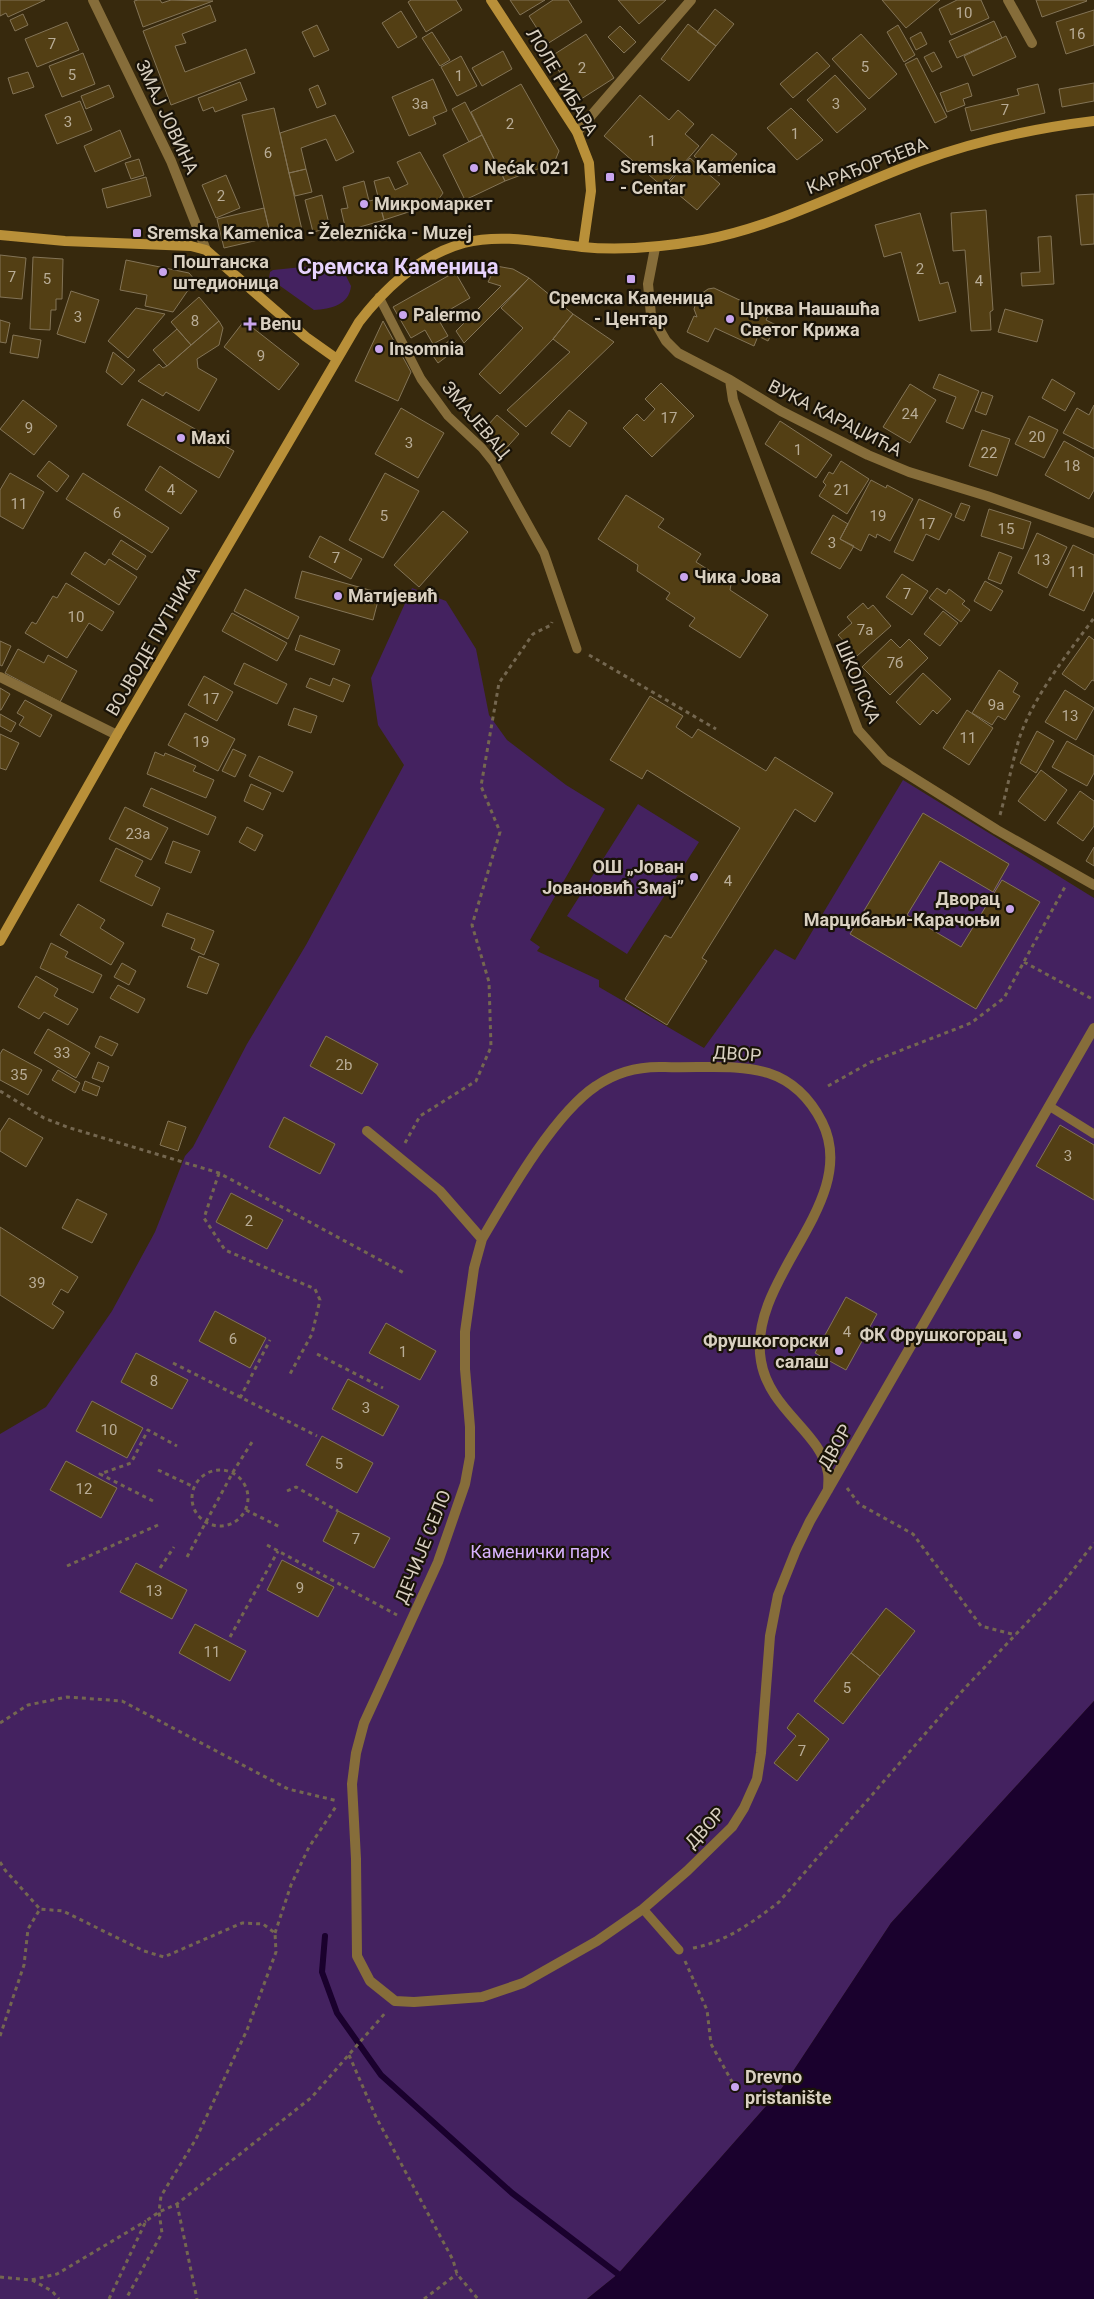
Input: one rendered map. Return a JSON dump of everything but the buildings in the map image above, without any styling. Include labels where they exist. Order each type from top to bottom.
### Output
[{"type":"main road","name":"ЛОЛЕ РИБАРА","points":[[491,0],[577,132],[589,163],[591,192],[583,247]]},
{"type":"main road","name":"КАРАЂОРЂЕВА","points":[[379,297],[404,274],[419,264],[449,248],[464,243],[512,239],[583,247],[655,248],[743,231],[923,160],[1052,126],[1094,121]]},
{"type":"main road","points":[[0,235],[65,241],[191,246],[206,250],[306,337],[337,359]]},
{"type":"main road","name":"ВОЈВОДЕ ПУТНИКА","points":[[0,941],[117,735],[337,359],[359,322],[379,297]]},
{"type":"street","name":"ЗМАЈ ЈОВИНА","points":[[93,0],[171,161],[206,250]]},
{"type":"street","points":[[577,132],[691,0]]},
{"type":"street","points":[[1008,0],[1032,44]]},
{"type":"street","name":"ВУКА КАРАЏИЋА","points":[[655,248],[649,272],[648,297],[651,315],[657,328],[678,352],[730,380],[781,411],[868,455],[909,472],[987,496],[1094,533]]},
{"type":"street","name":"ШКОЛСКА","points":[[730,380],[733,400],[858,730],[885,760],[996,830],[1094,885]]},
{"type":"street","points":[[0,677],[117,735]]},
{"type":"street","name":"ДВОР","points":[[395,2001],[447,2002],[482,1997],[523,1984],[597,1940],[643,1909],[687,1871],[732,1828],[744,1808],[757,1779],[761,1753],[770,1636],[778,1595],[796,1550],[837,1475],[1094,1028]]},
{"type":"street","name":"ДВОР","points":[[482,1239],[519,1180],[566,1114],[596,1086],[614,1076],[634,1069],[656,1067],[738,1067],[761,1070],[781,1077],[798,1088],[812,1104],[823,1125],[828,1138],[831,1165],[819,1202],[798,1247],[780,1276],[766,1308],[759,1334],[761,1361],[766,1382],[777,1401],[822,1456],[828,1473],[828,1491]]},
{"type":"street","points":[[367,1131],[440,1191],[482,1239]]},
{"type":"street","name":"ДЕЧИЈЕ СЕЛО","points":[[395,2001],[370,1981],[357,1956],[356,1858],[352,1784],[356,1753],[364,1723],[438,1562],[465,1484],[470,1457],[470,1427],[465,1332],[474,1268],[482,1239]]},
{"type":"lane","name":"ЗМАЈЕВАЦ","points":[[379,297],[426,385],[448,416],[482,448],[494,463],[544,553],[577,649]]},
{"type":"lane","points":[[1049,1106],[1094,1134]]},
{"type":"lane","points":[[643,1909],[680,1950]]},
{"type":"path","points":[[399,1156],[420,1116],[476,1081],[492,1046],[489,982],[472,925],[500,832],[481,786],[499,684],[533,634],[551,625],[561,601]]},
{"type":"path","points":[[996,830],[1020,738],[1035,706],[1065,657],[1094,618]]},
{"type":"path","points":[[577,649],[716,729]]},
{"type":"path","points":[[828,1086],[871,1062],[971,1023],[1004,998],[1073,873]]},
{"type":"path","points":[[1024,962],[1094,1000]]},
{"type":"path","points":[[0,1091],[44,1118],[67,1127],[219,1173],[404,1273]]},
{"type":"path","points":[[219,1173],[204,1218],[225,1250],[315,1289],[320,1300],[312,1334],[290,1374]]},
{"type":"path","points":[[240,1398],[270,1340]]},
{"type":"path","points":[[317,1354],[383,1388]]},
{"type":"path","points":[[173,1363],[317,1436]]},
{"type":"path","points":[[153,1501],[100,1474],[131,1463],[148,1430],[177,1446]]},
{"type":"path","points":[[188,1556],[254,1439]]},
{"type":"path","points":[[158,1470],[194,1486]]},
{"type":"path","points":[[212,1470],[234,1472],[244,1483],[248,1492],[246,1510],[240,1518],[223,1526],[205,1523],[193,1508],[191,1498],[194,1486],[204,1474],[212,1470]]},
{"type":"path","points":[[837,1475],[859,1504],[913,1534],[982,1626],[1016,1635]]},
{"type":"path","points":[[288,1491],[296,1487],[338,1511]]},
{"type":"path","points":[[246,1510],[280,1527]]},
{"type":"path","points":[[67,1566],[158,1525]]},
{"type":"path","points":[[735,2087],[711,2044],[707,2010],[680,1950],[704,1946],[725,1938],[753,1922],[779,1902],[964,1689],[1056,1592],[1094,1543]]},
{"type":"path","points":[[267,1545],[411,1622]]},
{"type":"path","points":[[160,1568],[174,1547]]},
{"type":"path","points":[[230,1637],[278,1551]]},
{"type":"path","points":[[0,1722],[28,1705],[67,1697],[122,1701],[288,1789],[339,1801]]},
{"type":"path","points":[[126,2299],[162,2232],[159,2212],[161,2196],[196,2140],[247,2030],[276,1952],[275,1933],[291,1885],[309,1847],[352,1784]]},
{"type":"path","points":[[0,1862],[40,1909],[63,1911],[144,1951],[164,1957],[242,1923],[263,1924],[275,1933]]},
{"type":"path","points":[[0,2036],[24,1965],[28,1929],[40,1909]]},
{"type":"path","points":[[0,2276],[32,2280],[57,2274],[159,2212],[177,2204],[312,2097],[395,2001]]},
{"type":"path","points":[[350,2055],[376,2117],[452,2260],[457,2274],[478,2299]]},
{"type":"path","points":[[177,2204],[197,2299]]},
{"type":"path","points":[[109,2299],[146,2221]]},
{"type":"path","points":[[424,2299],[457,2274]]},
{"type":"path","points":[[32,2280],[52,2291],[59,2299]]},
{"type":"green space","points":[[332,264],[344,272],[351,286],[347,298],[333,307],[314,310],[269,278],[270,272],[273,270]]},
{"type":"green space","name":"Каменички парк","points":[[412,588],[446,601],[476,649],[489,715],[507,740],[566,785],[605,809],[530,940],[540,947],[537,951],[599,980],[599,987],[704,1048],[775,949],[795,960],[903,780],[1094,898],[1094,1701],[891,1923],[782,2088],[618,2274],[587,2299],[0,2299],[0,1434],[46,1407],[112,1311],[155,1232],[185,1156],[193,1147],[247,1044],[306,945],[404,765],[378,725],[371,678]]},
{"type":"green space","points":[[638,804],[699,842],[627,954],[567,916]]},
{"type":"shaded area","points":[[1094,1701],[1094,2299],[587,2299],[618,2274],[782,2088],[891,1923]]},
{"type":"waterway","points":[[325,1936],[322,1972],[337,2013],[381,2075],[512,2193],[618,2274]]},
{"type":"place","name":"Nećak 021","points":[[474,168]]},
{"type":"place","name":"Sremska Kamenica - Centar","points":[[610,177]]},
{"type":"place","name":"Микромаркет","points":[[364,204]]},
{"type":"place","name":"Sremska Kamenica - Železnička - Muzej","points":[[137,233]]},
{"type":"place","name":"Поштанска штедионица","points":[[163,272]]},
{"type":"place","name":"Сремска Каменица - Центар","points":[[631,279]]},
{"type":"place","name":"Palermo","points":[[403,315]]},
{"type":"place","name":"Црква Нашашћа Светог Крижа","points":[[730,319]]},
{"type":"place","name":"Benu","points":[[250,324]]},
{"type":"place","name":"Insomnia","points":[[379,349]]},
{"type":"place","name":"Maxi","points":[[181,438]]},
{"type":"place","name":"Чика Јова","points":[[684,577]]},
{"type":"place","name":"Матијевић","points":[[338,596]]},
{"type":"place","name":"ОШ „Јован Јовановић Змај”","points":[[694,877]]},
{"type":"place","name":"Дворац Марцибањи-Карачоњи","points":[[1010,909]]},
{"type":"place","name":"ФК Фрушкогорац","points":[[1017,1335]]},
{"type":"place","name":"Фрушкогорски салаш","points":[[839,1351]]},
{"type":"place","name":"Drevno pristanište","points":[[735,2087]]},
{"type":"district","name":"Сремска Каменица","points":[[398,266]]}]
